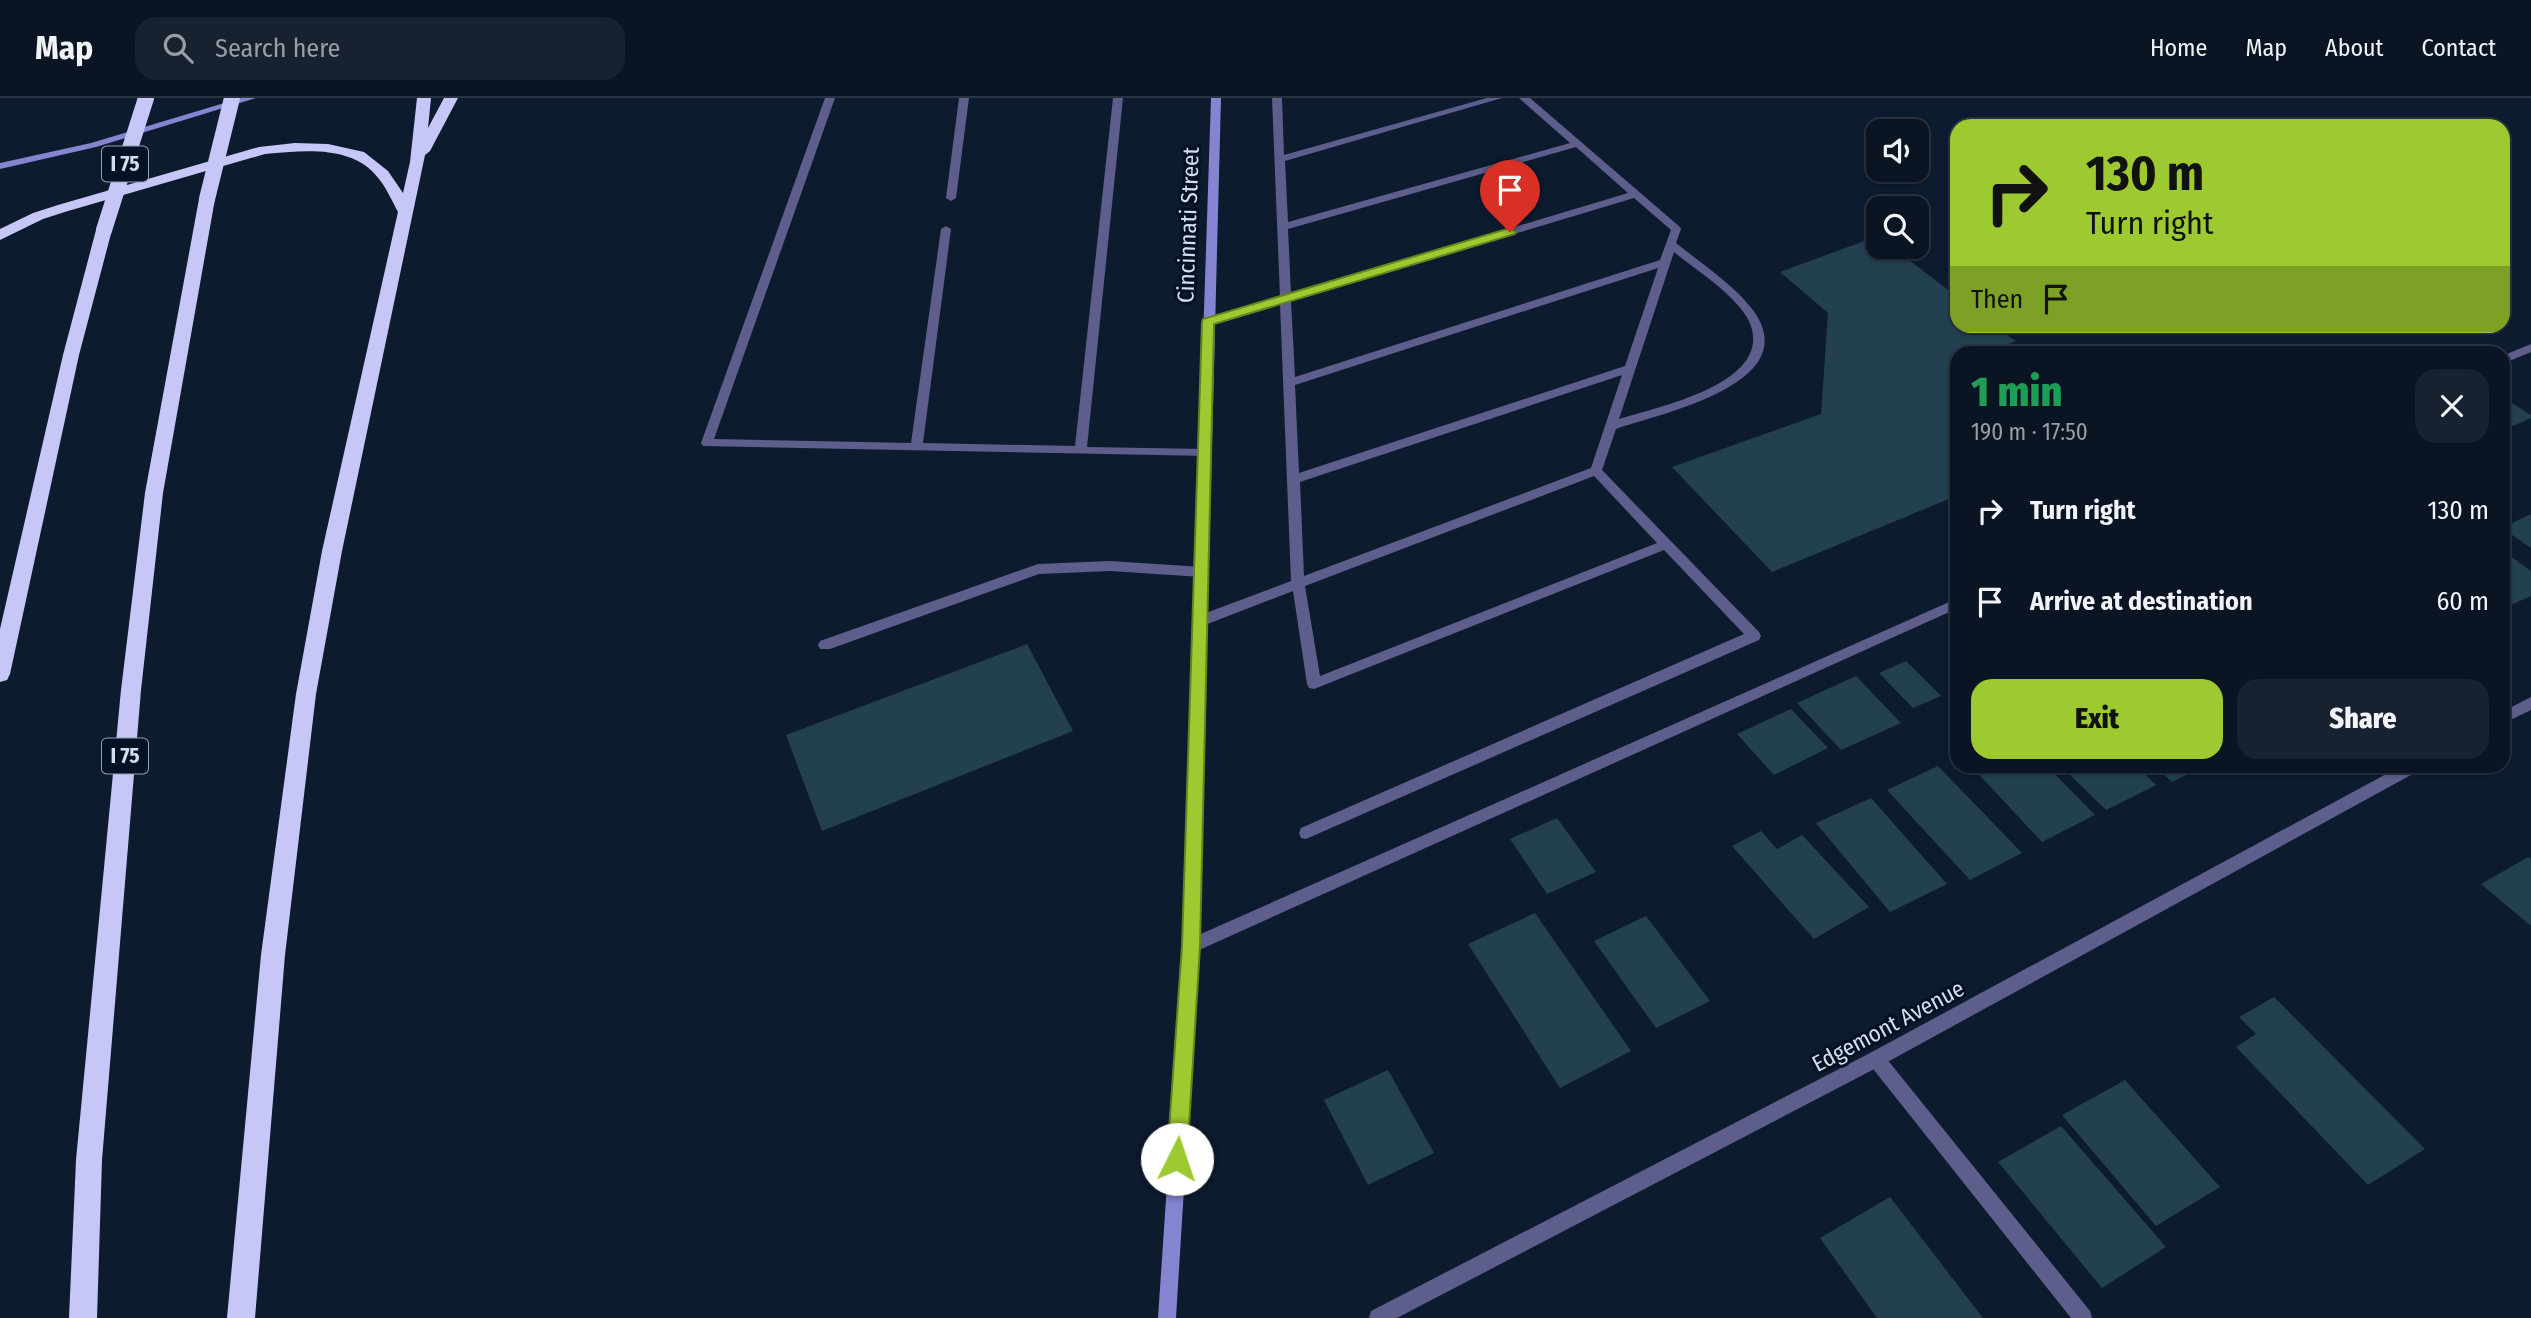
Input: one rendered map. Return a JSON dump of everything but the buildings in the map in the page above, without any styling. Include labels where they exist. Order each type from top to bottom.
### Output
[{"type":"highway","name":"I 75","points":[[0,674],[71,355],[104,230],[146,98]]},
{"type":"highway","name":"I 75","points":[[83,1318],[89,1160],[131,690],[154,493],[207,199],[232,98]]},
{"type":"highway","points":[[242,1318],[273,955],[306,694],[332,551],[417,162],[424,98]]},
{"type":"highway","points":[[417,162],[452,98]]},
{"type":"highway","points":[[0,236],[38,216],[63,208],[264,150],[284,148],[332,149],[362,158],[382,172],[405,211]]},
{"type":"street","points":[[0,166],[93,145],[251,98]]},
{"type":"street","points":[[830,98],[707,443],[1205,453]]},
{"type":"street","points":[[951,198],[964,98]]},
{"type":"street","points":[[1081,450],[1118,98]]},
{"type":"street","name":"Cincinnati Street","points":[[1167,1318],[1191,946],[1216,98]]},
{"type":"street","points":[[1280,159],[1497,98]]},
{"type":"street","points":[[1524,98],[1676,229],[1596,471]]},
{"type":"street","points":[[1281,99],[1282,227],[1298,584],[1314,684],[1667,544]]},
{"type":"street","points":[[1282,227],[1577,144]]},
{"type":"street","points":[[1208,322],[1636,194]]},
{"type":"street","points":[[916,447],[946,229]]},
{"type":"street","points":[[1611,426],[1718,388],[1741,376],[1754,359],[1759,338],[1753,320],[1741,304],[1671,244]]},
{"type":"street","points":[[1289,383],[1665,262]]},
{"type":"street","points":[[2510,357],[2531,348]]},
{"type":"street","points":[[1293,480],[1629,369]]},
{"type":"street","points":[[1306,833],[1754,636],[1596,471]]},
{"type":"street","points":[[1200,621],[1596,471]]},
{"type":"street","points":[[825,645],[1038,569],[1110,566],[1202,572]]},
{"type":"street","points":[[1191,946],[1950,607]]},
{"type":"street","points":[[2510,715],[2531,703]]},
{"type":"street","name":"Edgemont Avenue","points":[[1378,1318],[1876,1059],[2402,773]]},
{"type":"street","points":[[1876,1059],[2082,1318]]},
{"type":"route","points":[[1177,1159],[1191,946],[1208,322],[1510,232]]}]
